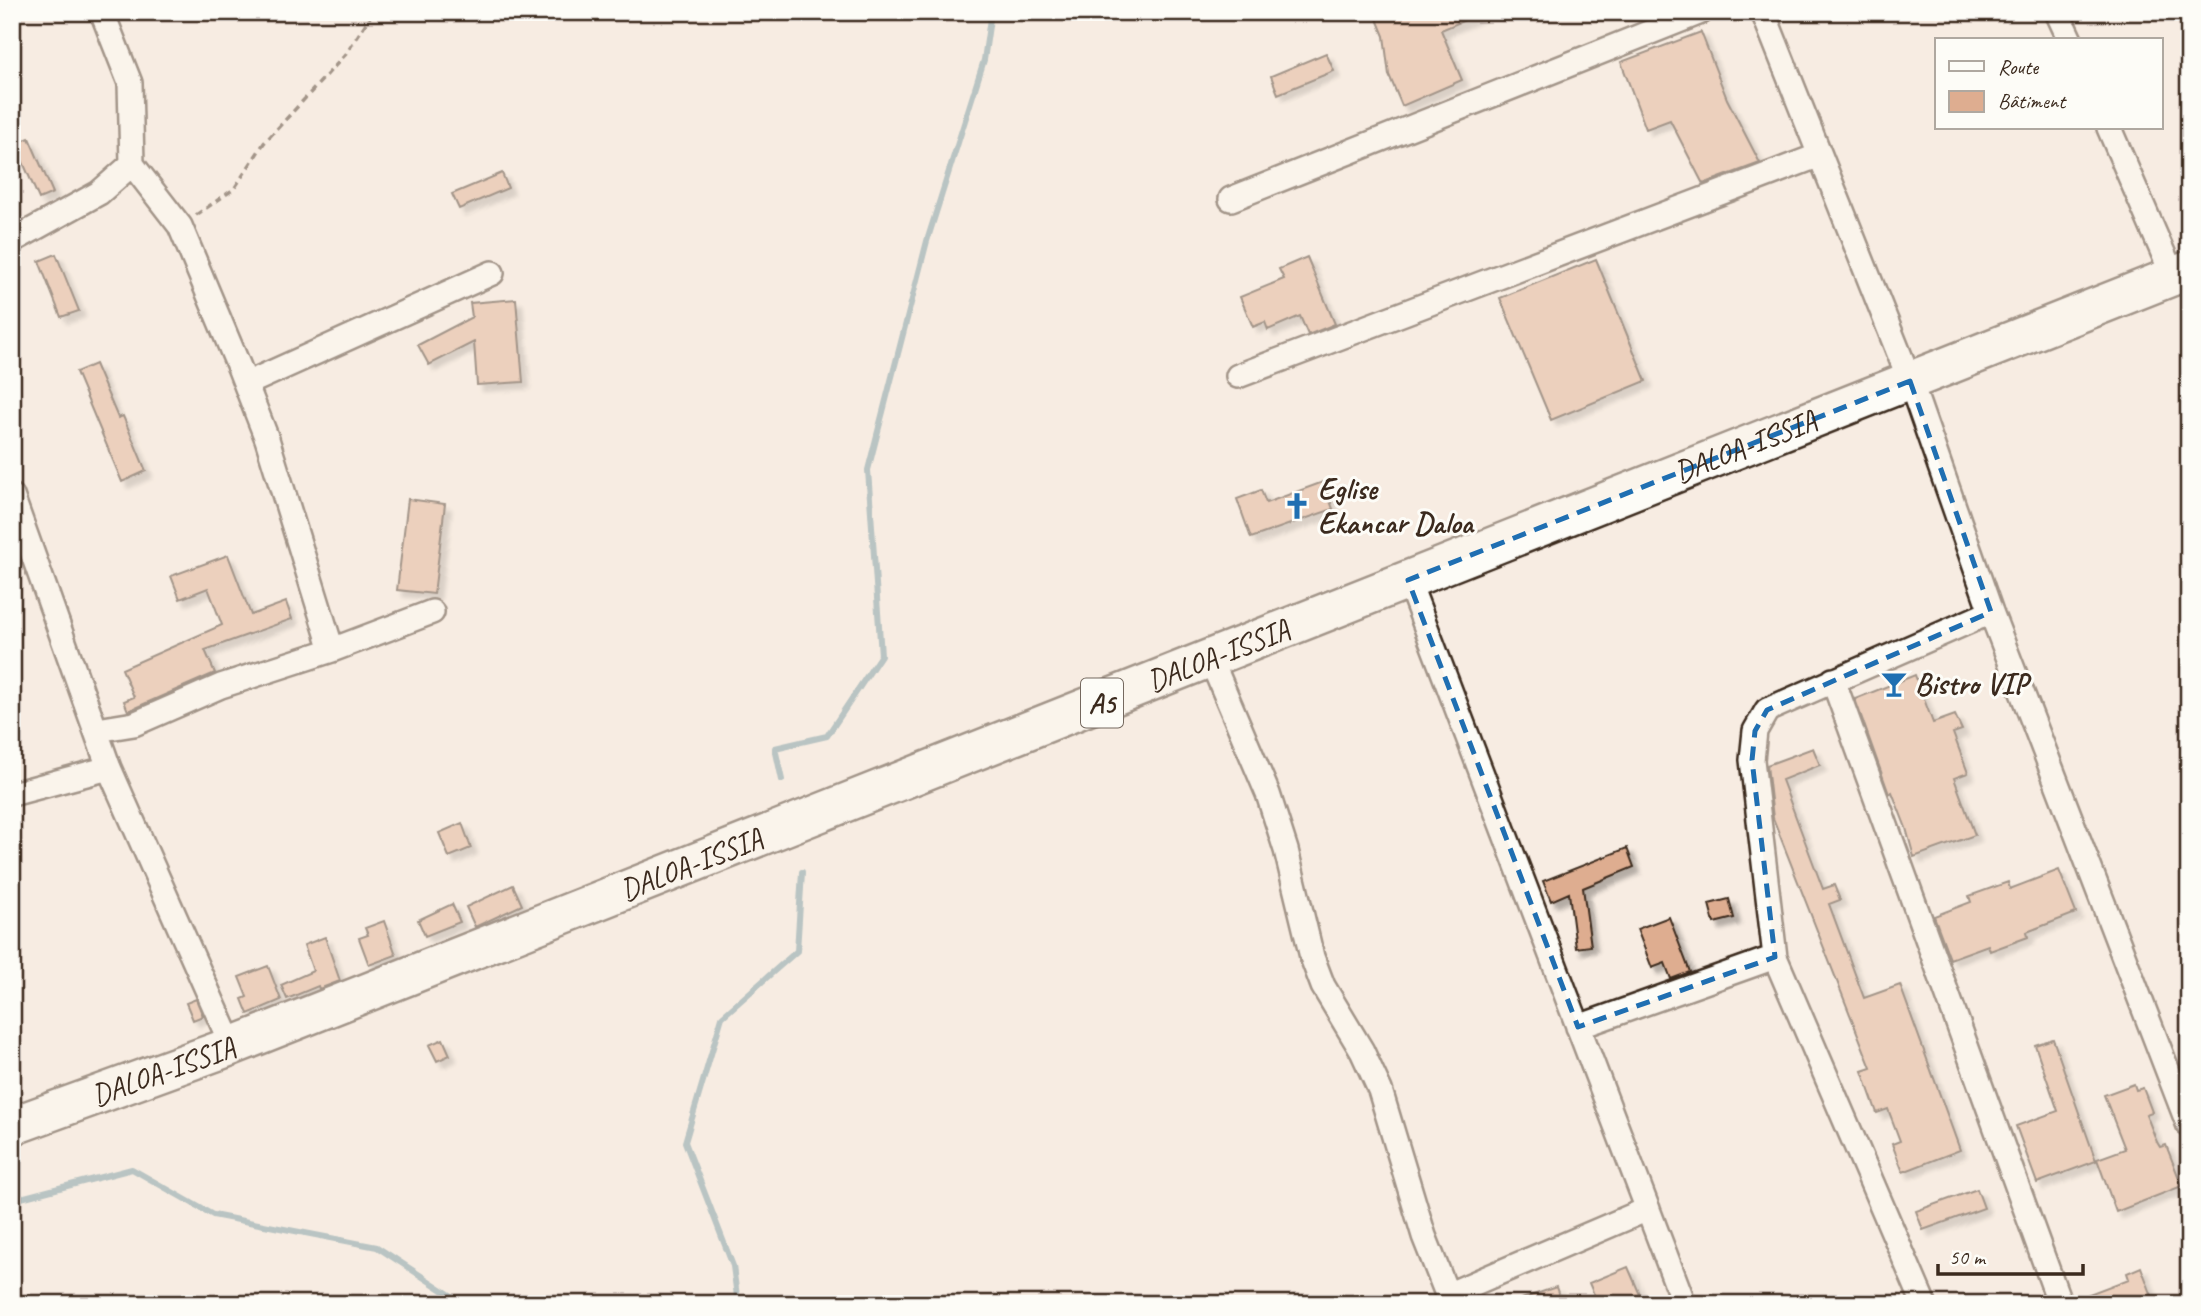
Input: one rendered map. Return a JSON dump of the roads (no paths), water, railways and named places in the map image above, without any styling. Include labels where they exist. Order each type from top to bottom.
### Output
[{"type":"main road","name":"DALOA-ISSIA","points":[[12,1126],[232,1046],[1211,660],[2181,273]]},
{"type":"street","points":[[102,12],[130,83],[132,164],[180,226],[246,384],[267,439],[332,650]]},
{"type":"street","points":[[1231,200],[1701,12]]},
{"type":"street","points":[[1763,12],[1910,381],[1991,612],[2189,1126]]},
{"type":"street","points":[[2057,12],[2069,38]]},
{"type":"street","points":[[2110,130],[2181,273]]},
{"type":"street","points":[[1238,376],[1820,155]]},
{"type":"street","points":[[12,241],[99,193],[132,164]]},
{"type":"street","points":[[246,384],[492,273]]},
{"type":"street","points":[[12,496],[109,768],[232,1046]]},
{"type":"street","points":[[1408,580],[1684,1304]]},
{"type":"street","points":[[97,730],[134,724],[221,686],[332,650],[432,612]]},
{"type":"street","points":[[1924,1304],[1775,957],[1752,760],[1755,731],[1767,710],[1991,612]]},
{"type":"street","points":[[1211,660],[1268,794],[1323,986],[1362,1051],[1380,1090],[1424,1236],[1449,1299],[1648,1209]]},
{"type":"street","points":[[1833,680],[2060,1304]]},
{"type":"street","points":[[12,794],[109,768]]},
{"type":"street","points":[[1578,1027],[1775,957]]},
{"type":"waterway","points":[[782,780],[775,748],[827,736],[881,655],[868,470],[927,241],[984,60],[991,12]]},
{"type":"waterway","points":[[738,1304],[733,1266],[685,1142],[722,1017],[797,951],[802,872]]},
{"type":"waterway","points":[[12,1190],[21,1198],[132,1169],[213,1215],[377,1247],[464,1304]]},
{"type":"place","name":"Eglise Ekancar Daloa","points":[[1297,506]]},
{"type":"place","name":"Bistro VIP","points":[[1894,684]]}]
